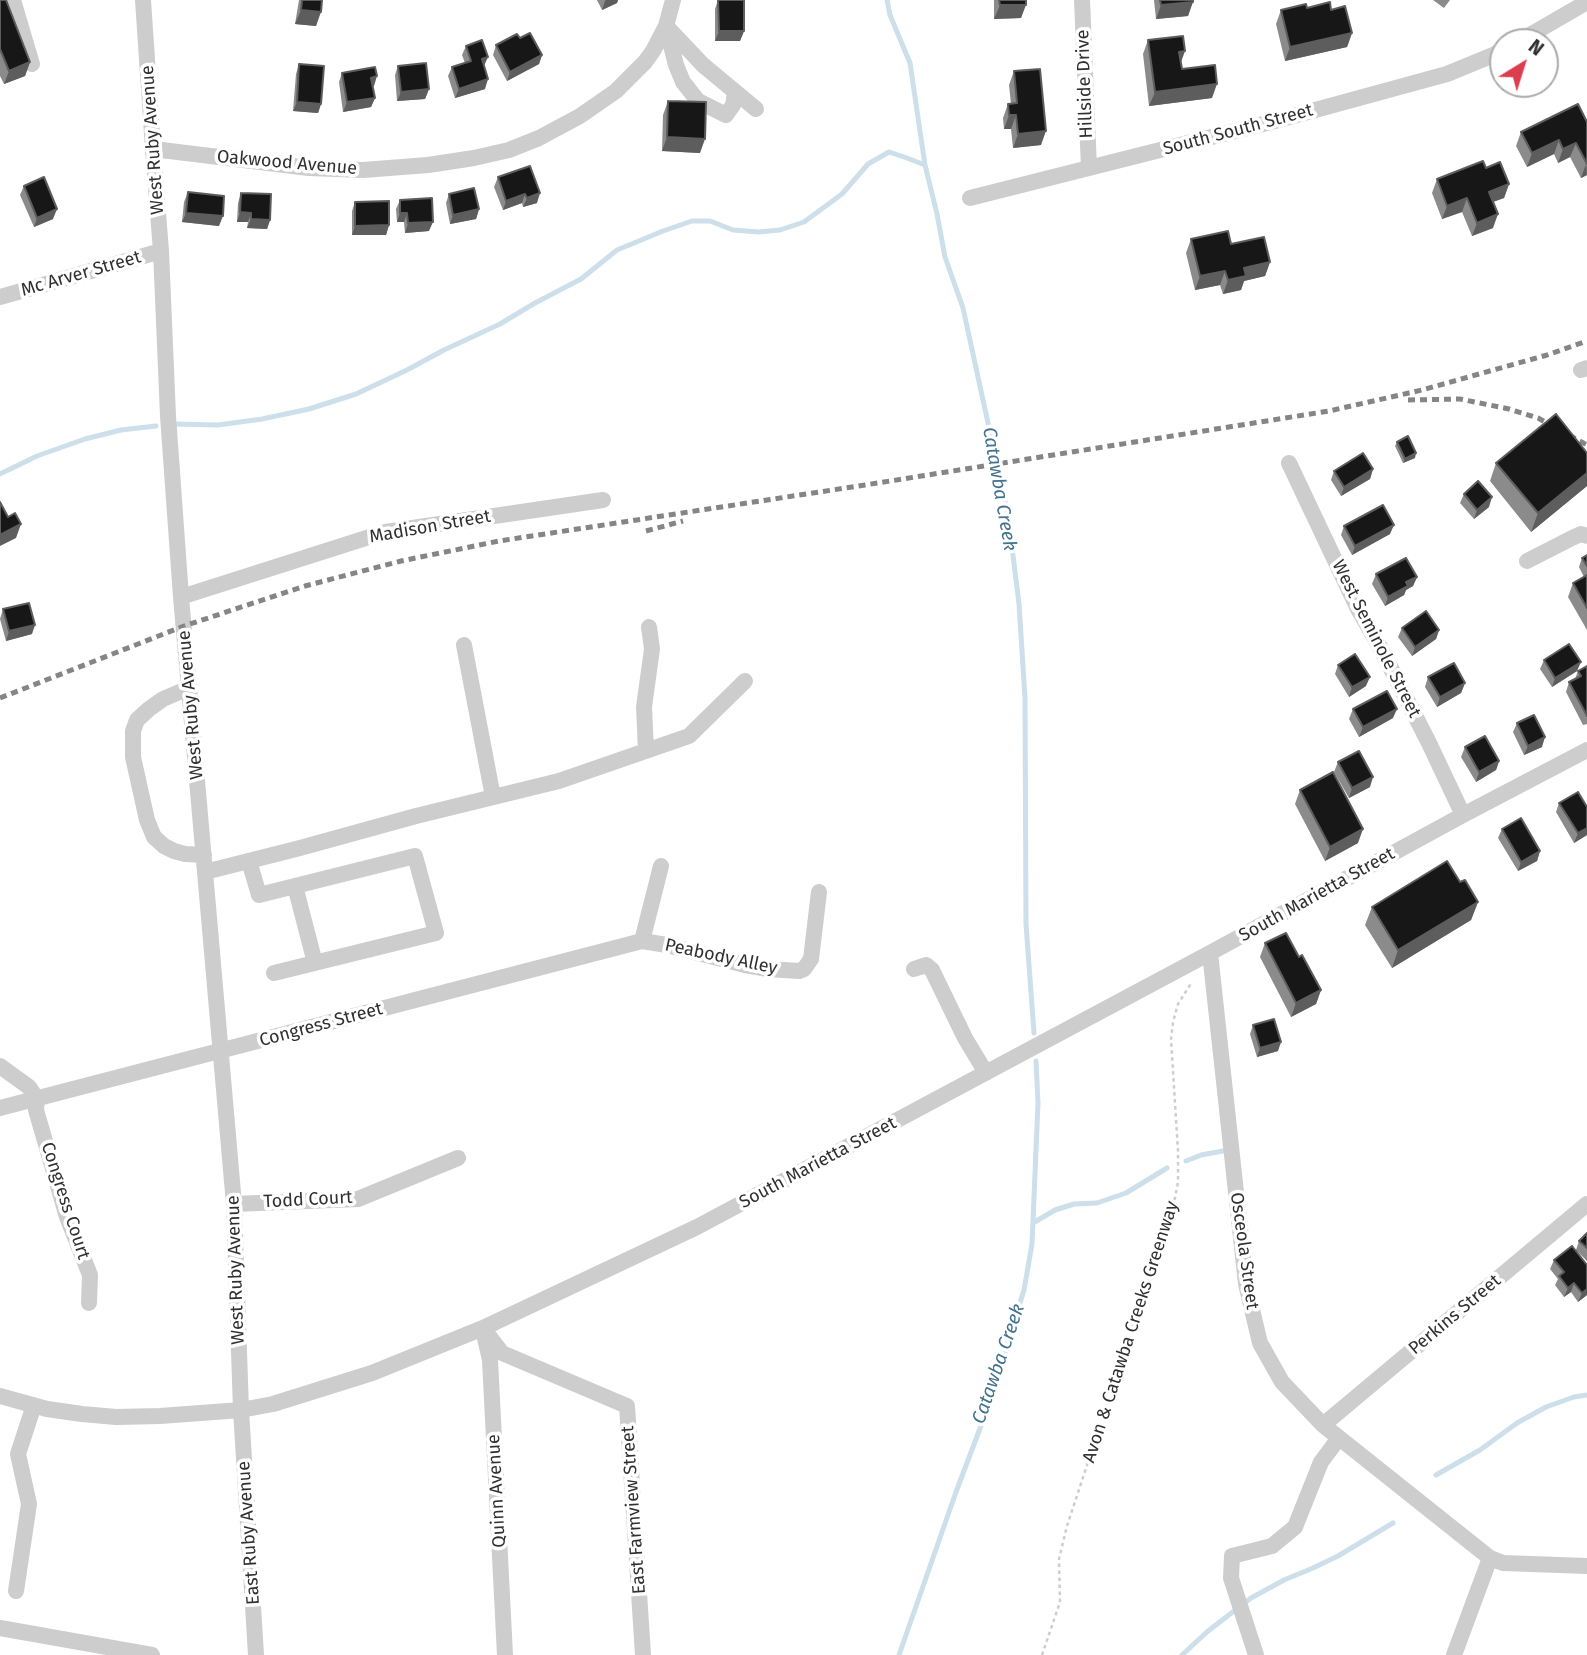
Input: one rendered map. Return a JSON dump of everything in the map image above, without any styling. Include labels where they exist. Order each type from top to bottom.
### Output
[{"type":"street","points":[[13,0],[32,64]]},
{"type":"street","name":"West Ruby Avenue","points":[[144,0],[181,597],[234,1203],[241,1410]]},
{"type":"street","name":"Oakwood Avenue","points":[[153,149],[309,168],[363,170],[428,165],[509,150],[539,138],[580,116],[615,91],[653,51],[666,26],[673,0]]},
{"type":"street","name":"Hillside Drive","points":[[1082,0],[1089,169]]},
{"type":"street","points":[[1538,28],[1573,4]]},
{"type":"street","points":[[666,26],[703,65],[756,109]]},
{"type":"street","points":[[666,26],[683,82],[698,100],[726,115],[733,106],[735,93]]},
{"type":"street","name":"South South Street","points":[[970,198],[1275,121],[1447,74],[1489,57]]},
{"type":"street","name":"Mc Arver Street","points":[[0,297],[161,251]]},
{"type":"street","name":"West Seminole Street","points":[[1289,463],[1358,609],[1429,743],[1463,815]]},
{"type":"street","name":"Madison Street","points":[[181,597],[386,532],[603,500]]},
{"type":"street","points":[[1527,561],[1581,534],[1587,536]]},
{"type":"street","points":[[646,751],[644,707],[652,649],[649,627]]},
{"type":"street","points":[[464,645],[493,797]]},
{"type":"street","points":[[205,872],[559,781],[689,736],[745,681]]},
{"type":"street","points":[[189,688],[163,699],[137,720],[133,731],[133,757],[147,820],[154,837],[174,851],[204,855]]},
{"type":"street","name":"South Marietta Street","points":[[0,1396],[82,1414],[116,1417],[241,1410],[273,1404],[372,1373],[483,1328],[697,1227],[1587,750]]},
{"type":"street","points":[[249,861],[259,895],[415,856],[436,933],[274,973]]},
{"type":"street","points":[[642,941],[661,866]]},
{"type":"street","points":[[295,886],[315,963]]},
{"type":"street","name":"Peabody Alley","points":[[642,941],[745,965],[799,971],[804,969],[811,959],[814,949],[819,892]]},
{"type":"street","name":"Congress Street","points":[[0,1108],[642,941]]},
{"type":"street","name":"Osceola Street","points":[[1210,953],[1248,1296],[1260,1343],[1282,1382],[1322,1425],[1490,1558],[1503,1563],[1587,1566]]},
{"type":"street","points":[[914,969],[926,965],[932,970],[965,1038],[986,1073]]},
{"type":"street","points":[[0,1066],[29,1087],[37,1099]]},
{"type":"street","name":"Congress Court","points":[[37,1099],[36,1110],[67,1217],[90,1275],[89,1303]]},
{"type":"street","name":"Todd Court","points":[[234,1203],[358,1199],[458,1158]]},
{"type":"street","name":"Perkins Street","points":[[1322,1425],[1587,1204]]},
{"type":"street","name":"Quinn Avenue","points":[[483,1328],[490,1360],[505,1655]]},
{"type":"street","name":"East Farmview Street","points":[[483,1328],[502,1353],[627,1406],[643,1655]]},
{"type":"street","points":[[16,1591],[29,1504],[18,1454],[34,1405]]},
{"type":"street","name":"East Ruby Avenue","points":[[241,1410],[256,1655]]},
{"type":"street","points":[[1256,1655],[1231,1578],[1233,1556],[1272,1546],[1295,1527],[1321,1462],[1339,1438]]},
{"type":"street","points":[[1454,1655],[1490,1558]]},
{"type":"street","points":[[0,1628],[152,1655]]},
{"type":"path","name":"Avon & Catawba Creeks Greenway","points":[[1042,1655],[1060,1602],[1059,1559],[1067,1526],[1175,1198],[1178,1151],[1171,1039],[1178,1004],[1190,985],[1186,966]]},
{"type":"building","points":[[0,0],[6,0],[30,62],[9,71],[0,49]]},
{"type":"building","points":[[302,0],[322,0],[321,12],[301,10]]},
{"type":"building","points":[[718,0],[744,0],[744,31],[719,31]]},
{"type":"building","points":[[999,0],[1026,0],[1026,5],[1000,5]]},
{"type":"building","points":[[1160,0],[1193,0],[1193,2],[1161,5]]},
{"type":"building","points":[[1330,2],[1331,10],[1345,6],[1352,33],[1290,47],[1281,10],[1306,4],[1307,8]]},
{"type":"building","points":[[530,33],[542,55],[510,72],[496,45],[517,34],[520,38]]},
{"type":"building","points":[[1183,36],[1185,51],[1179,52],[1182,69],[1215,65],[1217,84],[1155,92],[1148,40]]},
{"type":"building","points":[[482,40],[488,57],[482,59],[488,79],[459,89],[452,67],[471,61],[466,46]]},
{"type":"building","points":[[426,63],[429,89],[401,92],[398,66]]},
{"type":"building","points":[[299,64],[324,66],[321,104],[297,102]]},
{"type":"building","points":[[375,67],[377,76],[371,78],[375,98],[347,102],[342,73]]},
{"type":"building","points":[[1040,69],[1046,131],[1018,134],[1016,115],[1009,115],[1008,104],[1017,103],[1014,71]]},
{"type":"building","points":[[668,101],[706,102],[705,139],[667,137]]},
{"type":"building","points":[[1578,104],[1587,122],[1587,164],[1576,143],[1563,149],[1559,140],[1532,153],[1521,132]]},
{"type":"building","points":[[1483,161],[1486,168],[1500,162],[1509,184],[1489,192],[1498,214],[1477,223],[1467,198],[1447,206],[1437,179]]},
{"type":"building","points":[[530,166],[540,193],[527,198],[525,194],[506,201],[498,177]]},
{"type":"building","points":[[44,177],[57,209],[37,218],[24,186]]},
{"type":"building","points":[[474,188],[479,209],[453,215],[449,194]]},
{"type":"building","points":[[188,192],[224,196],[223,216],[186,213]]},
{"type":"building","points":[[241,193],[271,194],[270,220],[251,219],[251,213],[240,212]]},
{"type":"building","points":[[432,198],[433,222],[408,223],[407,213],[400,213],[400,200]]},
{"type":"building","points":[[389,201],[389,225],[355,226],[355,202]]},
{"type":"building","points":[[1228,231],[1231,244],[1264,237],[1270,262],[1244,268],[1246,276],[1228,280],[1225,271],[1200,276],[1191,239]]},
{"type":"building","points":[[1556,414],[1587,453],[1587,473],[1538,513],[1496,463]]},
{"type":"building","points":[[1408,436],[1416,453],[1405,459],[1397,442]]},
{"type":"building","points":[[1363,453],[1373,469],[1344,487],[1334,471]]},
{"type":"building","points":[[1478,481],[1492,497],[1477,510],[1464,494]]},
{"type":"building","points":[[0,502],[8,517],[15,513],[21,524],[0,535]]},
{"type":"building","points":[[1383,505],[1394,525],[1355,546],[1344,526]]},
{"type":"building","points":[[1406,558],[1417,577],[1406,582],[1408,586],[1388,597],[1376,574]]},
{"type":"building","points":[[1587,575],[1587,608],[1573,583]]},
{"type":"building","points":[[29,603],[35,625],[9,631],[3,609]]},
{"type":"building","points":[[1426,611],[1439,630],[1415,647],[1402,628]]},
{"type":"building","points":[[1569,644],[1581,662],[1555,678],[1544,660]]},
{"type":"building","points":[[1355,654],[1370,677],[1352,687],[1338,665]]},
{"type":"building","points":[[1454,663],[1465,683],[1440,697],[1428,677]]},
{"type":"building","points":[[1587,666],[1587,716],[1569,682],[1581,676],[1578,671]]},
{"type":"building","points":[[1387,691],[1397,709],[1363,727],[1353,709]]},
{"type":"building","points":[[1534,715],[1545,737],[1528,746],[1517,723]]},
{"type":"building","points":[[1485,736],[1499,761],[1479,772],[1465,747]]},
{"type":"building","points":[[1359,751],[1373,777],[1352,788],[1338,762]]},
{"type":"building","points":[[1333,772],[1363,829],[1330,847],[1300,790]]},
{"type":"building","points":[[1578,792],[1587,807],[1587,828],[1578,833],[1559,803]]},
{"type":"building","points":[[1521,818],[1540,851],[1521,862],[1502,829]]},
{"type":"building","points":[[1447,861],[1460,882],[1465,880],[1478,902],[1398,950],[1372,907]]},
{"type":"building","points":[[1286,933],[1299,957],[1302,955],[1321,990],[1296,1003],[1265,943]]},
{"type":"building","points":[[1274,1019],[1281,1042],[1260,1048],[1253,1025]]},
{"type":"building","points":[[1587,1233],[1587,1248],[1579,1241]]},
{"type":"building","points":[[1572,1246],[1587,1265],[1587,1289],[1582,1293],[1574,1283],[1568,1288],[1559,1276],[1564,1272],[1554,1260]]},
{"type":"waterway","name":"Catawba Creek","points":[[887,0],[890,15],[910,63],[925,165],[945,257],[963,308],[1008,515],[1019,604],[1025,698],[1026,924],[1034,1033]]},
{"type":"waterway","points":[[174,424],[218,425],[262,419],[309,409],[356,394],[500,324],[581,279],[617,250],[663,231],[692,221],[710,221],[733,230],[780,230],[804,222],[842,194],[868,164],[889,152],[925,165]]},
{"type":"waterway","points":[[0,474],[37,456],[85,439],[121,430],[156,426]]},
{"type":"waterway","name":"Catawba Creek","points":[[899,1655],[987,1410],[1024,1290],[1032,1244],[1038,1103],[1036,1061]]},
{"type":"waterway","points":[[1186,1161],[1223,1151]]},
{"type":"waterway","points":[[1033,1223],[1055,1210],[1074,1204],[1097,1203],[1126,1193],[1167,1168]]},
{"type":"waterway","points":[[1436,1475],[1546,1407],[1587,1395]]},
{"type":"waterway","points":[[1182,1655],[1251,1598],[1338,1556],[1393,1523]]},
{"type":"railway","points":[[0,698],[184,626],[305,586],[401,561],[499,541],[1329,411],[1422,390],[1587,341]]},
{"type":"railway","points":[[1408,400],[1460,399],[1509,409],[1538,418],[1587,445]]},
{"type":"railway","points":[[646,531],[683,521]]}]
